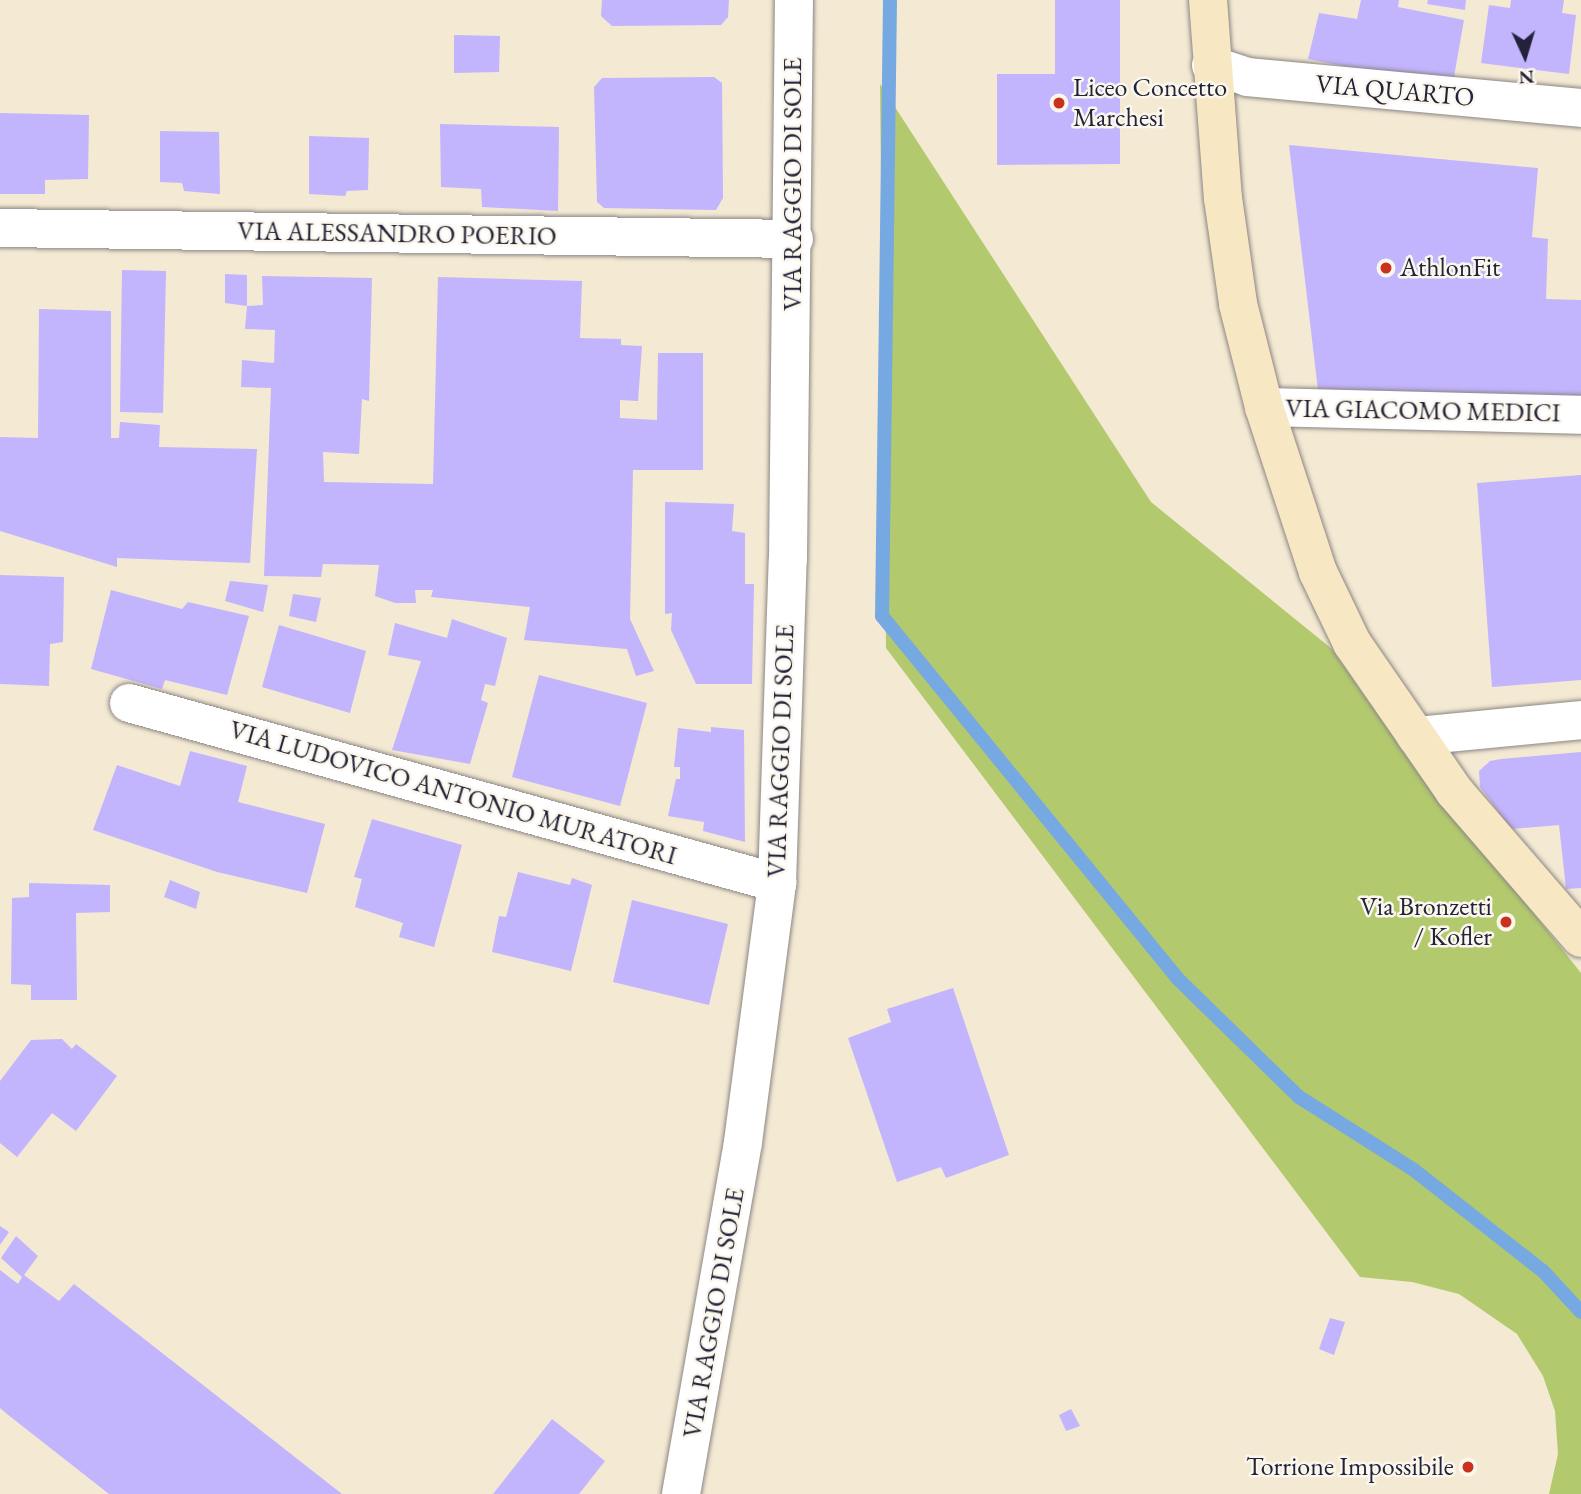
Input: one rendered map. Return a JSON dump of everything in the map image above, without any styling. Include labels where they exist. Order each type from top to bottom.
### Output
[{"type":"main road","points":[[1208,0],[1223,198],[1238,304],[1264,407],[1318,572],[1352,643],[1454,791],[1581,938]]},
{"type":"street","name":"VIA RAGGIO DI SOLE","points":[[681,1494],[743,1142],[777,883],[793,239],[794,0]]},
{"type":"street","name":"VIA QUARTO","points":[[1211,65],[1247,77],[1581,108]]},
{"type":"street","name":"VIA ALESSANDRO POERIO","points":[[0,228],[793,239]]},
{"type":"street","name":"VIA GIACOMO MEDICI","points":[[1264,407],[1581,415]]},
{"type":"street","name":"VIA LUDOVICO ANTONIO MURATORI","points":[[129,703],[777,883]]},
{"type":"street","points":[[1416,736],[1581,720]]},
{"type":"green space","points":[[880,84],[1151,502],[1332,649],[1388,729],[1581,973],[1581,1494],[1549,1494],[1558,1454],[1555,1411],[1543,1376],[1517,1334],[1459,1294],[1412,1282],[1360,1277],[886,648]]},
{"type":"building","points":[[602,0],[729,0],[728,17],[721,25],[612,26],[601,16]]},
{"type":"building","name":"Liceo Concetto Marchesi","points":[[1055,0],[1120,0],[1120,164],[997,165],[997,74],[1055,74]]},
{"type":"building","points":[[1361,0],[1399,0],[1398,7],[1464,20],[1452,88],[1308,59],[1319,13],[1357,19]]},
{"type":"building","points":[[1428,0],[1466,0],[1465,10],[1427,4]]},
{"type":"building","points":[[1511,0],[1564,0],[1562,13],[1576,15],[1569,74],[1481,63],[1489,5],[1510,8]]},
{"type":"building","points":[[454,35],[500,36],[499,72],[454,73]]},
{"type":"building","points":[[714,77],[722,83],[723,198],[716,210],[604,208],[597,202],[594,87],[602,78]]},
{"type":"building","points":[[0,113],[89,115],[88,179],[45,180],[45,194],[0,194]]},
{"type":"building","points":[[440,124],[559,127],[558,211],[482,207],[481,189],[441,187]]},
{"type":"building","points":[[160,131],[219,132],[220,194],[184,191],[182,183],[160,182]]},
{"type":"building","points":[[309,136],[369,138],[368,190],[347,191],[345,196],[309,194]]},
{"type":"building","name":"AthlonFit","points":[[1289,145],[1538,168],[1532,237],[1548,239],[1546,299],[1581,300],[1581,400],[1318,390]]},
{"type":"building","points":[[122,270],[166,271],[163,413],[120,412]]},
{"type":"building","points":[[225,274],[247,275],[247,306],[225,303]]},
{"type":"building","points":[[262,276],[372,278],[369,401],[362,399],[359,454],[323,452],[324,482],[433,484],[438,277],[582,281],[580,338],[621,339],[621,345],[642,346],[638,401],[620,400],[620,418],[657,420],[658,353],[703,353],[703,470],[633,470],[630,619],[654,671],[636,676],[627,649],[524,640],[530,607],[431,597],[433,590],[415,590],[416,603],[395,603],[375,596],[379,565],[323,564],[321,577],[264,576],[271,388],[241,387],[242,360],[274,363],[275,330],[245,329],[247,306],[263,305]]},
{"type":"building","points":[[39,309],[111,311],[111,438],[119,438],[120,422],[160,425],[159,447],[257,449],[250,563],[117,558],[117,567],[0,531],[0,437],[38,438]]},
{"type":"building","points":[[1581,475],[1581,680],[1492,687],[1477,483]]},
{"type":"building","points":[[665,502],[734,504],[732,531],[745,533],[745,584],[754,584],[752,684],[696,684],[671,630],[672,613],[665,614]]},
{"type":"building","points":[[0,575],[64,577],[63,642],[50,644],[49,686],[0,684]]},
{"type":"building","points":[[230,581],[268,585],[263,612],[225,601]]},
{"type":"building","points":[[111,590],[182,609],[188,602],[249,616],[227,695],[165,680],[162,689],[91,669]]},
{"type":"building","points":[[293,594],[321,598],[316,622],[289,616]]},
{"type":"building","points":[[452,619],[507,638],[495,686],[485,684],[481,700],[488,703],[470,764],[392,750],[421,661],[388,655],[395,623],[447,638]]},
{"type":"building","points":[[279,625],[366,651],[350,713],[262,687]]},
{"type":"building","points":[[539,675],[647,703],[620,806],[512,777]]},
{"type":"building","points":[[711,727],[744,730],[745,842],[703,831],[704,822],[668,816],[676,779],[680,779],[680,767],[674,767],[678,728],[711,732]]},
{"type":"building","points":[[190,751],[247,766],[238,802],[325,824],[307,893],[217,872],[93,830],[117,765],[180,786]]},
{"type":"building","points":[[1581,752],[1581,888],[1566,889],[1559,825],[1511,829],[1480,787],[1479,771],[1490,761]]},
{"type":"building","points":[[372,819],[462,845],[434,947],[399,937],[403,923],[355,907],[362,879],[354,877]]},
{"type":"building","points":[[518,872],[570,885],[572,878],[592,885],[571,971],[492,952],[499,916],[506,917]]},
{"type":"building","points":[[170,880],[200,892],[196,909],[164,897]]},
{"type":"building","points":[[29,883],[110,885],[110,912],[76,913],[77,1000],[31,1000],[31,985],[11,984],[12,898],[29,897]]},
{"type":"building","points":[[632,900],[728,924],[709,1005],[613,982]]},
{"type":"building","points":[[953,988],[1009,1155],[946,1178],[941,1167],[897,1182],[848,1038],[891,1022],[887,1009]]},
{"type":"building","points":[[62,1039],[72,1049],[76,1044],[117,1076],[76,1131],[52,1113],[17,1157],[0,1143],[0,1081],[31,1040]]},
{"type":"building","points":[[0,1226],[9,1232],[0,1245]]},
{"type":"building","points":[[16,1236],[38,1256],[24,1275],[59,1301],[74,1284],[342,1494],[109,1494],[7,1414],[0,1408],[0,1270],[18,1284],[22,1277],[1,1258]]},
{"type":"building","points":[[1330,1318],[1345,1322],[1334,1355],[1319,1349]]},
{"type":"building","points":[[1071,1409],[1080,1426],[1066,1431],[1059,1415]]},
{"type":"building","points":[[552,1419],[605,1461],[579,1494],[493,1494]]},
{"type":"waterway","points":[[890,0],[882,616],[1177,978],[1299,1097],[1414,1170],[1543,1271],[1581,1312]]},
{"type":"place","name":"Liceo Concetto Marchesi","points":[[1059,103]]},
{"type":"place","name":"AthlonFit","points":[[1386,268]]},
{"type":"place","name":"Via Bronzetti / Kofler","points":[[1506,922]]},
{"type":"place","name":"Torrione Impossibile","points":[[1468,1467]]}]
